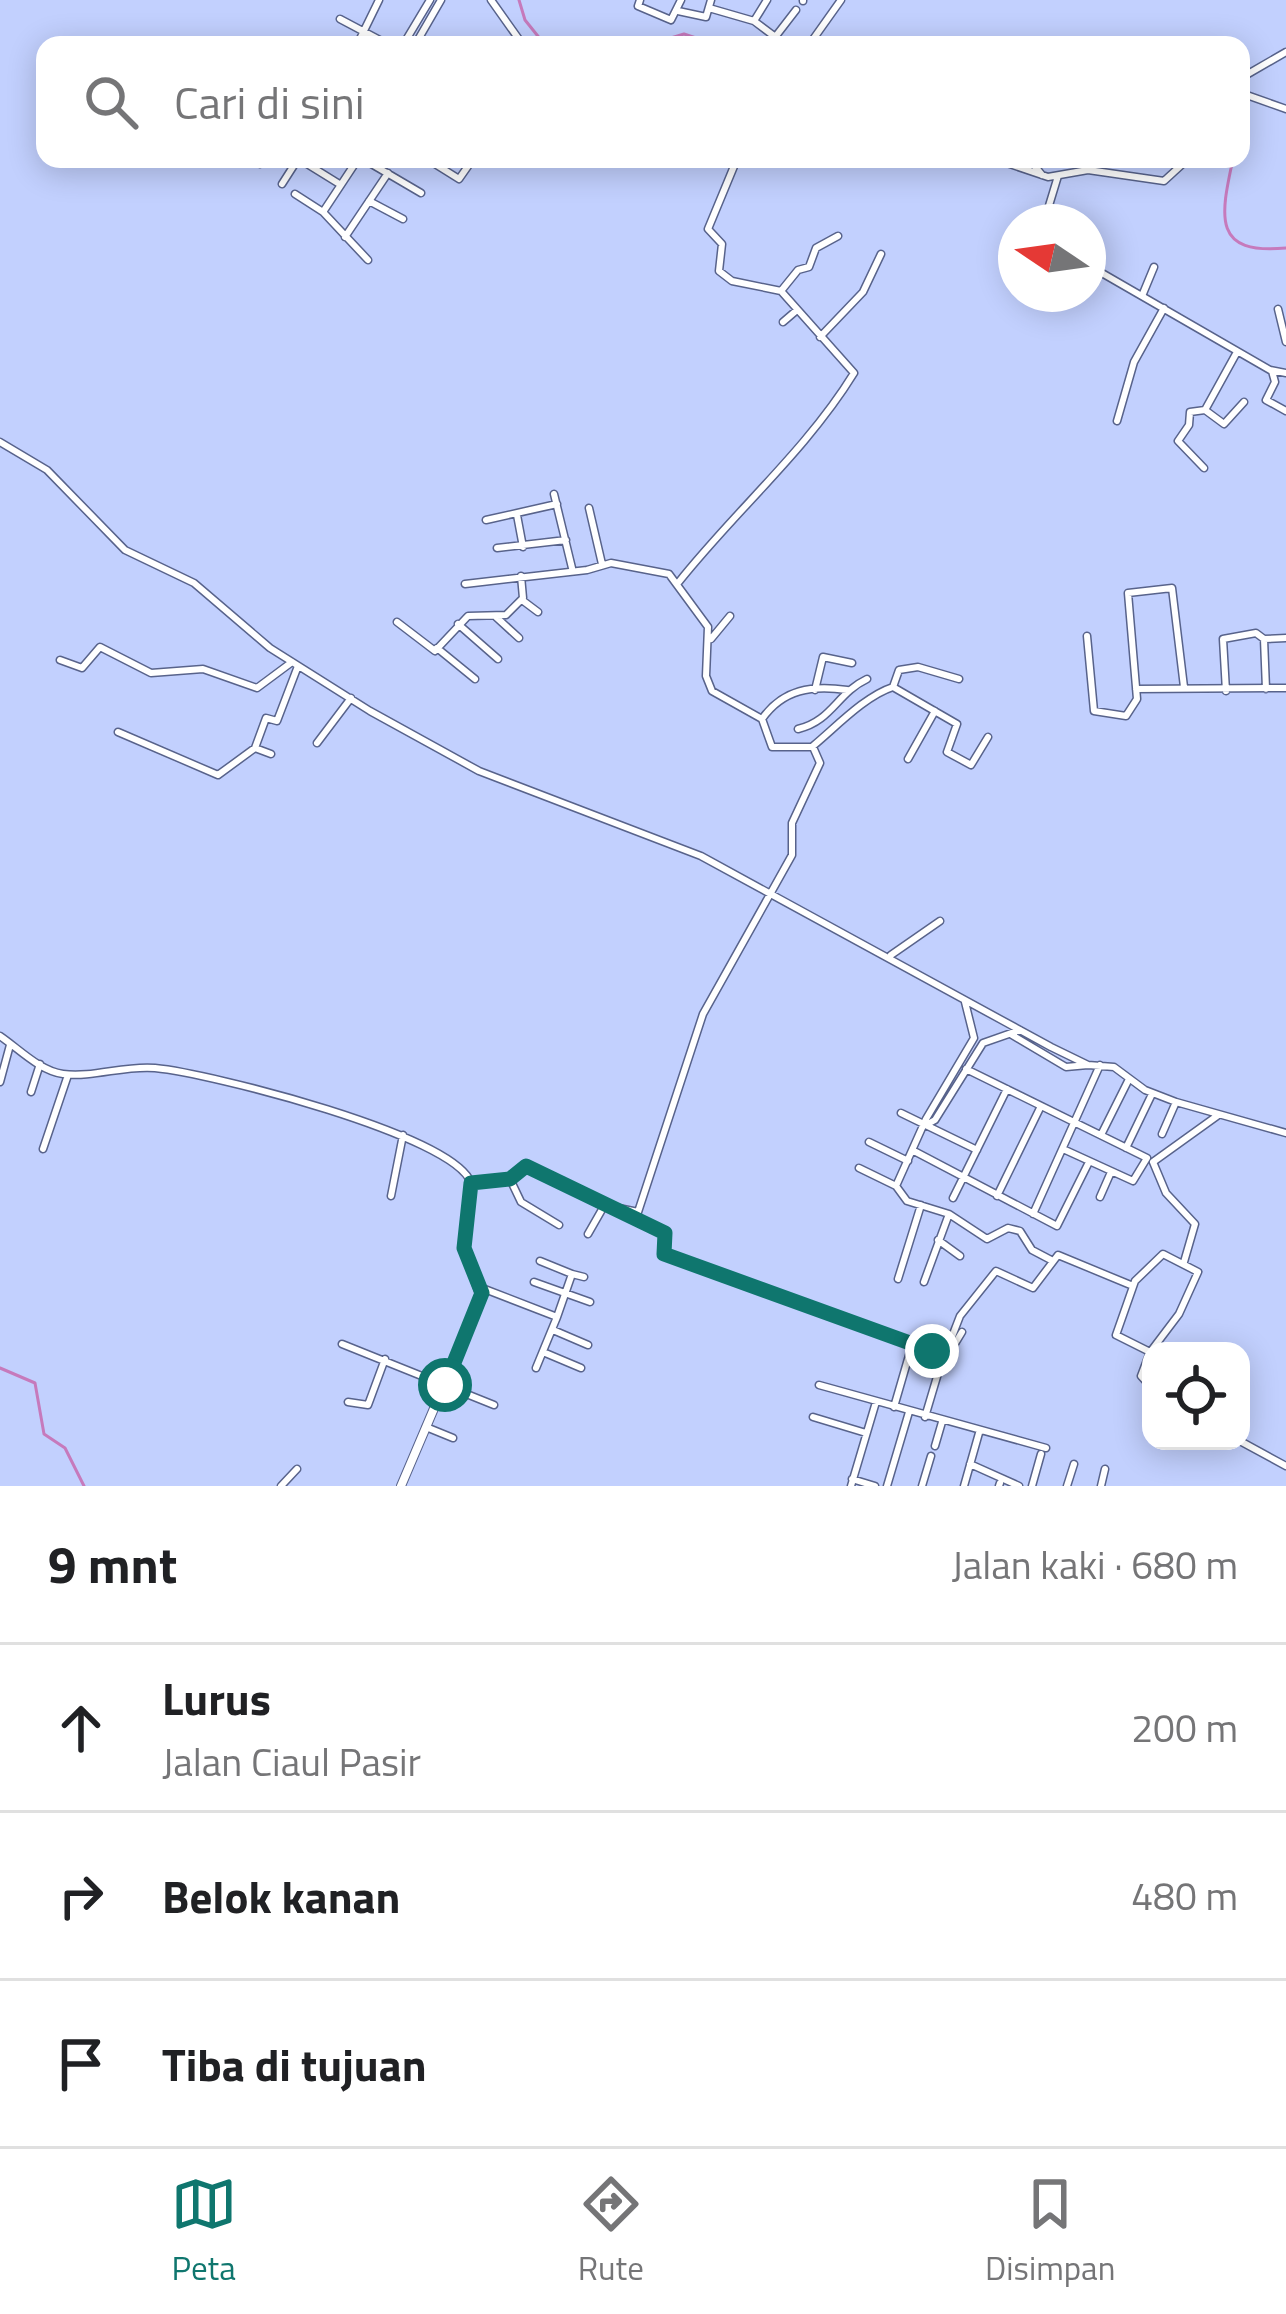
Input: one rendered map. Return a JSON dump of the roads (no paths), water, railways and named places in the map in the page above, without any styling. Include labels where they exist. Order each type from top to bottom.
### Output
[{"type":"street","points":[[408,36],[430,0]]},
{"type":"street","points":[[420,36],[441,0]]},
{"type":"street","points":[[491,0],[517,36]]},
{"type":"street","points":[[640,0],[638,6],[671,20],[681,0]]},
{"type":"street","points":[[754,21],[767,0]]},
{"type":"street","points":[[815,36],[841,0]]},
{"type":"street","points":[[361,36],[382,1]]},
{"type":"street","points":[[678,10],[704,18],[710,4],[754,21],[774,36]]},
{"type":"street","points":[[776,36],[796,10]]},
{"type":"street","points":[[340,20],[371,36]]},
{"type":"street","points":[[417,22],[425,28]]},
{"type":"street","points":[[1250,73],[1286,52]]},
{"type":"street","points":[[1250,96],[1286,109]]},
{"type":"street","points":[[283,184],[293,168]]},
{"type":"street","points":[[313,168],[341,185]]},
{"type":"street","points":[[323,212],[354,168]]},
{"type":"street","points":[[378,168],[421,193]]},
{"type":"street","points":[[442,168],[460,179],[467,168]]},
{"type":"street","points":[[678,583],[853,376],[782,291],[732,281],[718,267],[722,244],[708,229],[733,168]]},
{"type":"street","points":[[1021,168],[1042,175],[1088,170],[1163,181],[1178,168]]},
{"type":"street","points":[[1036,168],[1042,175]]},
{"type":"street","points":[[345,237],[388,173]]},
{"type":"street","points":[[1049,204],[1058,176]]},
{"type":"street","points":[[295,194],[323,212],[368,260]]},
{"type":"street","points":[[369,201],[403,219]]},
{"type":"street","points":[[782,291],[798,270],[811,265],[816,248],[838,236]]},
{"type":"street","points":[[820,337],[863,292],[881,254]]},
{"type":"street","points":[[1142,296],[1154,267]]},
{"type":"street","points":[[1106,275],[1272,371],[1286,373]]},
{"type":"street","points":[[1117,421],[1134,362],[1164,308]]},
{"type":"street","points":[[1278,309],[1286,342]]},
{"type":"street","points":[[783,322],[797,310]]},
{"type":"street","points":[[1205,410],[1238,352]]},
{"type":"street","points":[[1272,371],[1275,382],[1266,400],[1286,412]]},
{"type":"street","points":[[1204,469],[1178,441],[1189,425],[1190,412],[1205,410],[1225,424],[1244,402]]},
{"type":"street","points":[[0,442],[47,470],[125,550],[194,583],[295,664],[469,766],[681,847],[1088,1065]]},
{"type":"street","points":[[554,494],[572,568]]},
{"type":"street","points":[[486,520],[557,504]]},
{"type":"street","points":[[589,508],[602,563]]},
{"type":"street","points":[[517,515],[524,547]]},
{"type":"street","points":[[496,548],[566,541]]},
{"type":"street","points":[[465,584],[586,570],[602,563],[665,573],[698,607],[711,639],[709,687],[761,719],[773,748],[813,747],[842,726],[860,703],[892,687],[896,674],[910,667],[959,679]]},
{"type":"street","points":[[521,576],[522,600]]},
{"type":"street","points":[[1087,636],[1094,711],[1126,716],[1136,706],[1128,593],[1168,587],[1176,599],[1184,686]]},
{"type":"street","points":[[522,600],[538,612]]},
{"type":"street","points":[[496,617],[522,600]]},
{"type":"street","points":[[397,622],[432,651],[474,614],[496,617],[520,638]]},
{"type":"street","points":[[711,639],[730,616]]},
{"type":"street","points":[[458,624],[498,659]]},
{"type":"street","points":[[1226,691],[1220,640],[1256,633],[1264,640],[1286,638]]},
{"type":"street","points":[[1264,640],[1266,689]]},
{"type":"street","points":[[60,661],[82,668],[100,647],[151,673],[203,669],[257,688],[295,664]]},
{"type":"street","points":[[437,648],[476,679]]},
{"type":"street","points":[[815,690],[823,656],[852,663]]},
{"type":"street","points":[[118,732],[214,775],[255,748],[265,719],[278,719],[295,664]]},
{"type":"street","points":[[798,729],[824,722],[848,690],[867,679]]},
{"type":"street","points":[[892,687],[959,726],[947,752],[964,765],[971,765],[988,737]]},
{"type":"street","points":[[1136,689],[1286,688]]},
{"type":"street","points":[[761,719],[777,698],[815,690],[848,690]]},
{"type":"street","points":[[317,742],[351,698]]},
{"type":"street","points":[[908,759],[935,710]]},
{"type":"street","points":[[630,1214],[638,1212],[645,1199],[703,1014],[793,852],[792,823],[819,769],[813,747]]},
{"type":"street","points":[[255,748],[271,754]]},
{"type":"street","points":[[891,956],[940,921]]},
{"type":"street","points":[[899,1191],[908,1161],[974,1038],[965,1002]]},
{"type":"street","points":[[926,1125],[934,1120],[983,1043],[1020,1030]]},
{"type":"street","points":[[1011,1034],[1066,1067],[1100,1065],[1152,1094],[1286,1132]]},
{"type":"street","points":[[0,1036],[40,1064],[68,1075],[160,1068],[404,1135],[454,1161],[471,1183],[464,1248],[482,1288],[557,1317]]},
{"type":"street","points":[[974,1038],[983,1043]]},
{"type":"street","points":[[0,1082],[10,1043]]},
{"type":"street","points":[[31,1092],[40,1064]]},
{"type":"street","points":[[1033,1214],[1100,1065]]},
{"type":"street","points":[[966,1069],[1148,1158],[1133,1181],[1063,1149]]},
{"type":"street","points":[[44,1149],[68,1075]]},
{"type":"street","points":[[1101,1136],[1129,1078]]},
{"type":"street","points":[[953,1198],[1007,1089]]},
{"type":"street","points":[[1126,1148],[1152,1094]]},
{"type":"street","points":[[1162,1134],[1177,1102]]},
{"type":"street","points":[[997,1196],[1041,1106]]},
{"type":"street","points":[[901,1113],[977,1150]]},
{"type":"street","points":[[1184,1262],[1195,1224],[1166,1192],[1154,1162],[1216,1115]]},
{"type":"street","points":[[391,1196],[404,1135]]},
{"type":"street","points":[[869,1142],[908,1161]]},
{"type":"street","points":[[914,1150],[1059,1225],[1089,1162]]},
{"type":"street","points":[[471,1183],[510,1179],[529,1166],[665,1233],[664,1254],[940,1352],[996,1271],[1033,1288],[1058,1255],[1132,1286]]},
{"type":"street","points":[[860,1168],[987,1239],[1008,1228],[1021,1231],[1034,1253],[1051,1260]]},
{"type":"street","points":[[1100,1197],[1111,1172]]},
{"type":"street","points":[[510,1179],[521,1202],[559,1225]]},
{"type":"street","points":[[898,1280],[921,1205]]},
{"type":"street","points":[[588,1234],[604,1206]]},
{"type":"street","points":[[924,1282],[949,1214]]},
{"type":"street","points":[[937,1240],[959,1256]]},
{"type":"street","points":[[1142,1348],[1116,1336],[1132,1286],[1160,1254],[1184,1262],[1198,1274],[1179,1314],[1158,1342]]},
{"type":"street","points":[[540,1261],[584,1277]]},
{"type":"street","points":[[536,1369],[572,1274]]},
{"type":"street","points":[[534,1282],[590,1302]]},
{"type":"street","points":[[400,1486],[482,1288]]},
{"type":"street","points":[[553,1330],[588,1345]]},
{"type":"street","points":[[925,1417],[939,1370],[962,1332]]},
{"type":"street","points":[[342,1344],[494,1405]]},
{"type":"street","points":[[543,1352],[580,1368]]},
{"type":"street","points":[[894,1407],[910,1352]]},
{"type":"street","points":[[348,1402],[368,1405],[385,1359]]},
{"type":"street","points":[[819,1384],[1044,1451],[1032,1486]]},
{"type":"street","points":[[875,1486],[852,1482],[876,1402]]},
{"type":"street","points":[[886,1486],[909,1412]]},
{"type":"street","points":[[813,1417],[866,1433]]},
{"type":"street","points":[[934,1446],[942,1422]]},
{"type":"street","points":[[426,1427],[453,1438]]},
{"type":"street","points":[[964,1486],[979,1433]]},
{"type":"street","points":[[1250,1446],[1286,1466]]},
{"type":"street","points":[[922,1486],[931,1456]]},
{"type":"street","points":[[970,1464],[1019,1486]]},
{"type":"street","points":[[1067,1486],[1074,1464]]},
{"type":"street","points":[[281,1486],[297,1469]]},
{"type":"street","points":[[1101,1486],[1106,1469]]},
{"type":"waterway","points":[[519,0],[525,20],[538,36]]},
{"type":"waterway","points":[[677,36],[690,36]]},
{"type":"waterway","points":[[1231,168],[1227,228],[1245,245],[1286,248]]},
{"type":"waterway","points":[[0,1368],[35,1383],[44,1434],[65,1448],[84,1486]]}]
